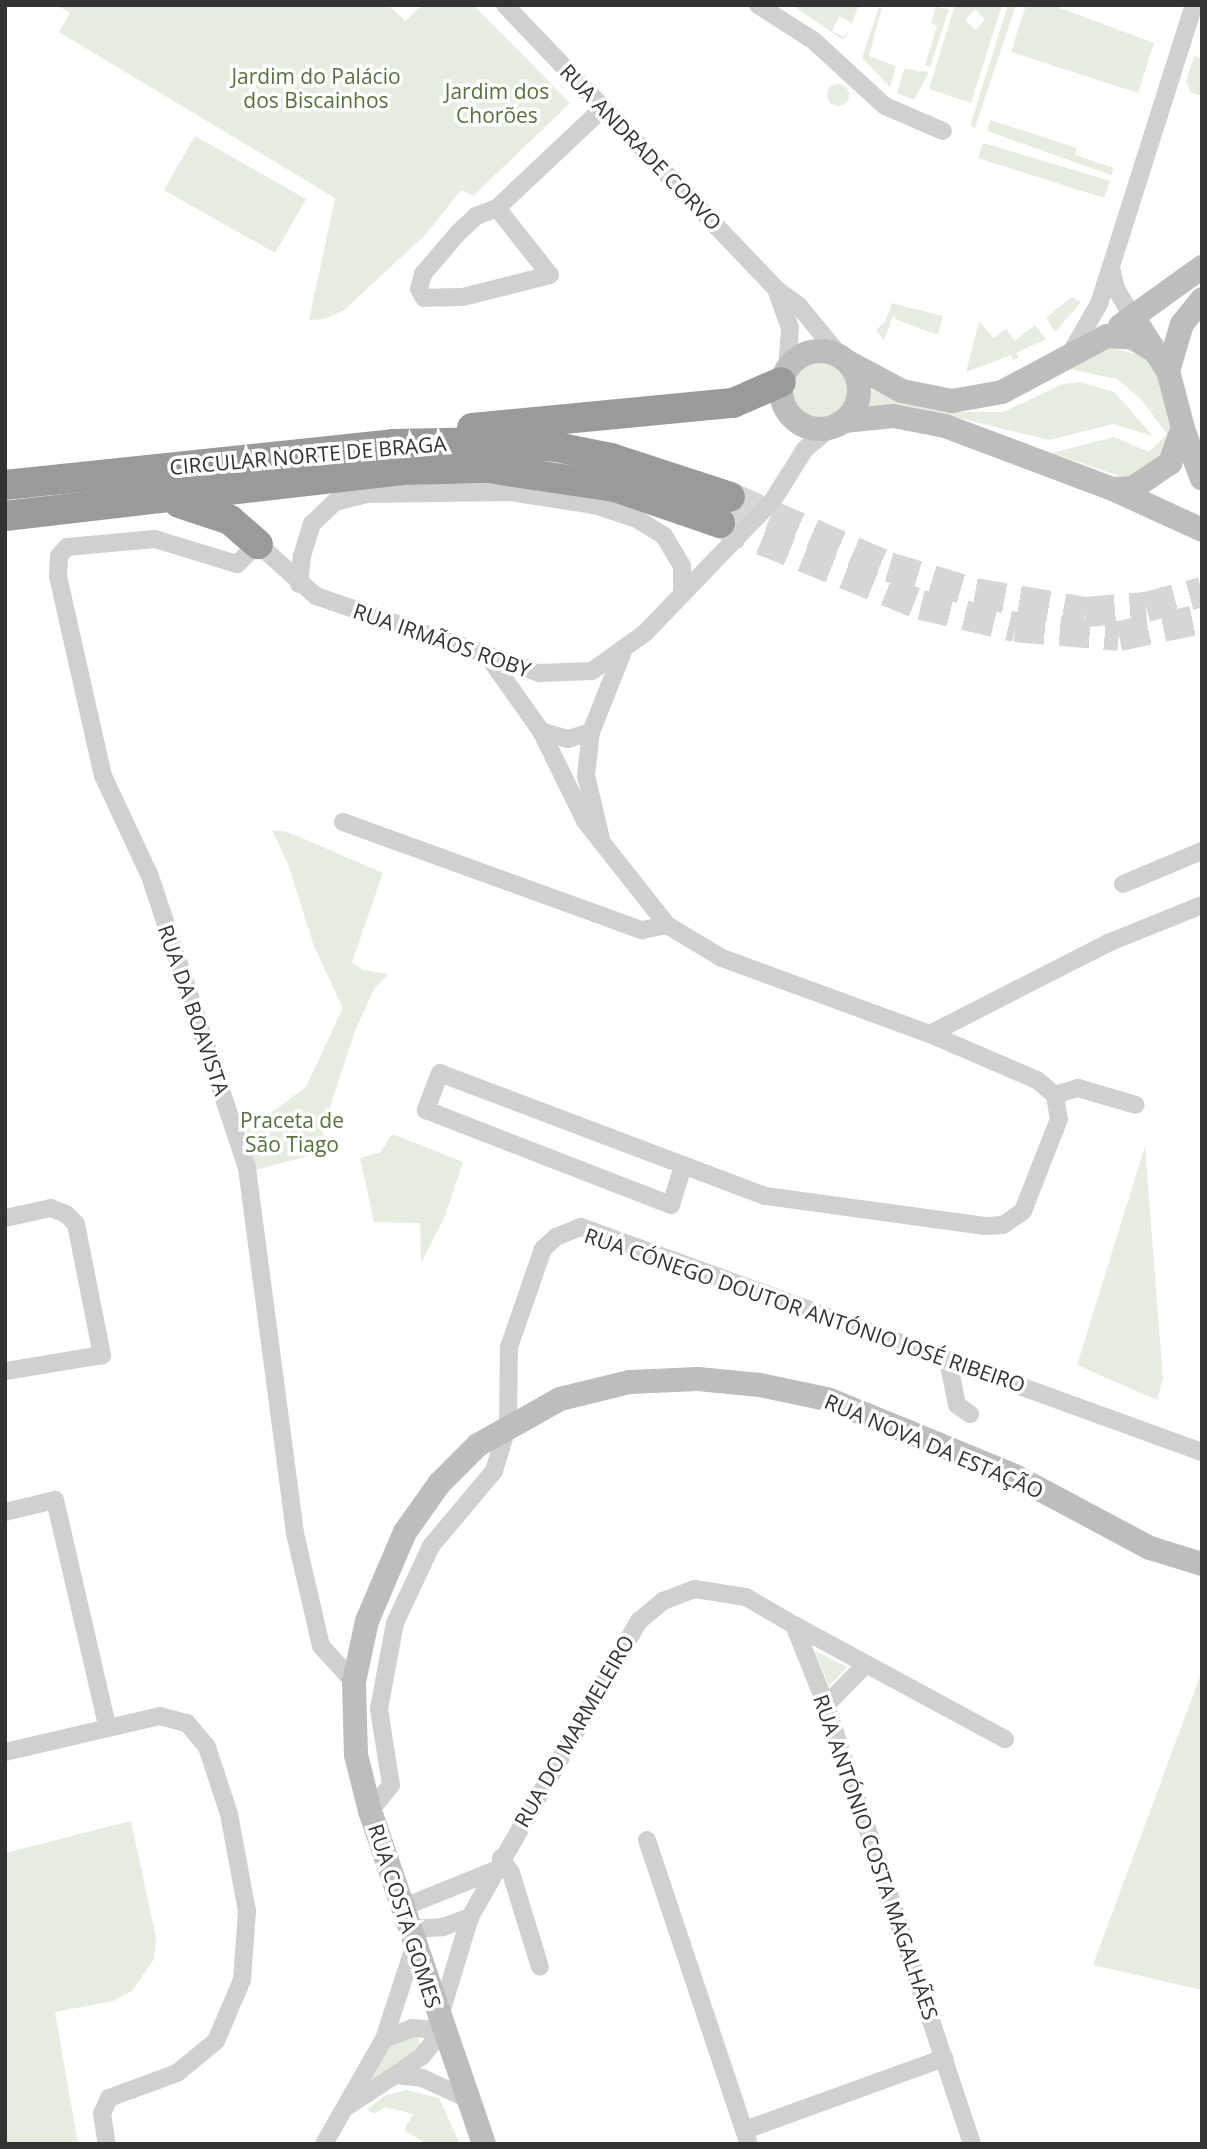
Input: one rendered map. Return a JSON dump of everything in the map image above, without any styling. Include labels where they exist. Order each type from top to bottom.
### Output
[{"type":"highway","points":[[393,444],[514,422],[733,403],[784,374]]},
{"type":"highway","name":"CIRCULAR NORTE DE BRAGA","points":[[5,485],[393,444],[491,442],[556,447],[653,470],[725,510],[615,487],[488,468],[402,470],[5,516]]},
{"type":"highway","points":[[161,500],[211,511],[230,520],[258,544]]},
{"type":"street","name":"RUA ANDRADE CORVO","points":[[505,5],[776,289],[814,321],[844,359]]},
{"type":"street","points":[[758,5],[814,41],[885,106],[943,131]]},
{"type":"street","points":[[1069,356],[1093,318],[1194,5]]},
{"type":"street","points":[[497,208],[550,275],[463,297],[424,298],[419,289],[423,274],[476,216],[497,208],[604,108]]},
{"type":"street","points":[[1111,267],[1116,289],[1163,363],[1202,479]]},
{"type":"street","points":[[1202,268],[1107,336],[1002,392],[952,401],[902,391],[830,351],[806,352],[784,374],[781,398],[799,423],[837,424],[894,416],[944,426],[1113,489],[1202,530]]},
{"type":"street","name":"RUA ANDRADE CORVO","points":[[776,289],[790,328],[784,374]]},
{"type":"street","points":[[1163,363],[1182,324],[1202,299]]},
{"type":"street","points":[[1107,336],[1133,338],[1163,363]]},
{"type":"street","points":[[837,424],[853,411],[859,386],[844,359]]},
{"type":"street","name":"RUA IRMÃOS ROBY","points":[[258,544],[299,584],[316,596],[490,659],[558,676],[592,671],[622,654],[682,594],[773,500],[806,449],[837,424]]},
{"type":"street","points":[[1113,489],[1133,488],[1164,470],[1178,450],[1183,428]]},
{"type":"street","points":[[299,584],[302,556],[312,524],[335,502],[368,494],[510,492],[594,505],[637,519],[664,536],[682,566],[682,594]]},
{"type":"street","name":"RUA DA BOAVISTA","points":[[258,544],[237,564],[155,539],[63,552],[58,577],[103,776],[149,874],[247,1168],[295,1533],[321,1646],[354,1682]]},
{"type":"street","points":[[602,843],[586,775],[591,732],[622,654]]},
{"type":"street","points":[[490,659],[541,732],[585,821],[667,925],[722,958],[930,1034],[1037,1080],[1055,1095],[1059,1119],[1023,1211],[1003,1225],[765,1196],[440,1073],[426,1110],[671,1205],[683,1166]]},
{"type":"street","points":[[541,732],[568,739],[591,732]]},
{"type":"street","points":[[343,822],[642,930],[667,925]]},
{"type":"street","points":[[1123,884],[1202,851]]},
{"type":"street","points":[[930,1034],[1108,943],[1202,905]]},
{"type":"street","points":[[1055,1095],[1078,1088],[1136,1105]]},
{"type":"street","points":[[5,1218],[51,1208],[76,1224],[102,1355],[5,1371]]},
{"type":"street","name":"RUA CÓNEGO DOUTOR ANTÓNIO JOSÉ RIBEIRO","points":[[370,1811],[391,1785],[379,1709],[395,1623],[431,1546],[494,1471],[508,1425],[509,1346],[533,1272],[543,1249],[556,1237],[581,1227],[1202,1452]]},
{"type":"street","points":[[948,1360],[957,1405],[970,1414]]},
{"type":"street","name":"RUA NOVA DA ESTAÇÃO","points":[[354,1682],[367,1621],[405,1532],[439,1484],[478,1445],[508,1425],[560,1399],[630,1382],[698,1379],[760,1385],[827,1399],[1015,1476],[1150,1548],[1202,1564]]},
{"type":"street","points":[[5,1512],[55,1500],[107,1726]]},
{"type":"street","name":"RUA DO MARMELEIRO","points":[[441,2025],[470,1917],[497,1864],[639,1621],[663,1601],[695,1590],[747,1597],[794,1625]]},
{"type":"street","points":[[794,1625],[1004,1739]]},
{"type":"street","name":"RUA ANTÓNIO COSTA MAGALHÃES","points":[[794,1625],[826,1705],[972,2144]]},
{"type":"street","points":[[826,1705],[866,1664]]},
{"type":"street","name":"RUA COSTA GOMES","points":[[354,1682],[356,1755],[370,1811],[441,2025],[484,2144]]},
{"type":"street","points":[[5,1752],[107,1726],[160,1716],[187,1723],[207,1746],[229,1814],[247,1912],[242,1980],[216,2041],[177,2073],[109,2098],[103,2114],[107,2144]]},
{"type":"street","points":[[647,1840],[747,2137],[944,2058]]},
{"type":"street","points":[[324,2144],[384,2039],[408,1928],[497,1864],[511,1873],[540,1966]]},
{"type":"street","points":[[408,1928],[443,1927],[470,1917]]},
{"type":"street","points":[[384,2039],[412,2028],[441,2025]]},
{"type":"street","points":[[348,2106],[422,2056],[441,2025]]},
{"type":"street","points":[[395,2075],[422,2078],[466,2098]]},
{"type":"green space","points":[[57,5],[388,5],[405,21],[422,5],[473,5],[570,103],[473,196],[461,190],[425,235],[344,310],[325,319],[309,320],[335,198],[59,32],[70,13]]},
{"type":"green space","points":[[792,5],[859,5],[852,23],[839,16],[832,31],[844,37],[850,27],[846,37],[842,39]]},
{"type":"green space","points":[[955,5],[1002,5],[971,103],[929,89]],"holes":[[[975,9],[985,19],[976,30],[965,20]]]},
{"type":"green space","points":[[1008,5],[1016,5],[975,128],[970,126]]},
{"type":"green space","points":[[1026,5],[1052,5],[1154,43],[1138,93],[1011,52]]},
{"type":"green space","points":[[879,7],[882,8],[869,56],[896,66],[890,87],[862,58]]},
{"type":"green space","points":[[936,7],[949,9],[930,67],[925,65],[937,26],[931,23]]},
{"type":"green space","points":[[1194,56],[1202,59],[1202,96],[1191,92],[1186,81]]},
{"type":"green space","points":[[904,69],[929,72],[914,100],[897,93]]},
{"type":"green space","points":[[838,84],[846,87],[849,95],[846,103],[838,106],[830,103],[827,95],[830,87]]},
{"type":"green space","points":[[990,120],[1077,148],[1075,155],[1114,168],[1111,175],[987,131]]},
{"type":"green space","points":[[195,136],[306,199],[275,253],[164,190]]},
{"type":"green space","points":[[983,143],[1110,181],[1104,198],[978,158]]},
{"type":"green space","points":[[1072,297],[1081,302],[1055,332],[1046,318]]},
{"type":"green space","points":[[892,303],[943,316],[938,335],[895,319],[894,314],[884,340],[876,330],[885,322]]},
{"type":"green space","points":[[979,322],[994,338],[1006,329],[1015,341],[1035,325],[1046,339],[1016,353],[1019,358],[1013,360],[1011,355],[966,372]]},
{"type":"green space","points":[[1107,347],[1145,356],[1157,375],[1172,431],[1169,451],[1136,476],[1119,476],[1052,453],[1114,437],[1149,452],[1167,434],[1141,399],[1117,379],[1069,369]]},
{"type":"green space","points":[[821,361],[838,366],[846,374],[851,391],[846,408],[838,416],[821,421],[804,416],[796,408],[791,391],[796,374],[804,366]]},
{"type":"green space","points":[[1080,382],[1114,392],[1153,436],[1113,424],[1049,440],[927,410],[896,404],[868,408],[865,404],[872,390],[950,412],[1003,412],[1063,384]]},
{"type":"green space","name":"Praceta de São Tiago","points":[[272,830],[288,832],[383,873],[352,962],[363,970],[388,974],[374,989],[355,1031],[322,1132],[330,1150],[256,1170],[246,1131],[306,1087],[343,1008],[314,946],[288,864]]},
{"type":"green space","points":[[392,1134],[463,1162],[445,1216],[421,1263],[420,1223],[374,1222],[360,1158],[381,1152]]},
{"type":"green space","points":[[1145,1146],[1163,1379],[1157,1400],[1077,1365]]},
{"type":"green space","points":[[815,1651],[847,1667],[829,1686]]},
{"type":"green space","points":[[1202,1671],[1202,1990],[1093,1965]]},
{"type":"green space","points":[[131,1821],[156,1938],[154,1959],[132,1991],[113,2001],[55,2012],[78,2144],[5,2144],[5,1853]]},
{"type":"green space","points":[[418,2035],[420,2046],[368,2086],[362,2085],[381,2052],[396,2040]]},
{"type":"green space","points":[[407,2090],[439,2098],[460,2144],[427,2144],[404,2130],[413,2114],[385,2107],[374,2114],[367,2110],[384,2096]]},
{"type":"tunnel","points":[[730,497],[889,567],[975,593],[1085,612],[1146,607],[1202,592]]},
{"type":"tunnel","points":[[720,523],[921,605],[1015,627],[1119,636],[1202,619]]},
{"type":"park label","name":"Jardim do Palácio dos Biscainhos","points":[[316,88]]},
{"type":"park label","name":"Jardim dos Chorões","points":[[497,103]]}]
